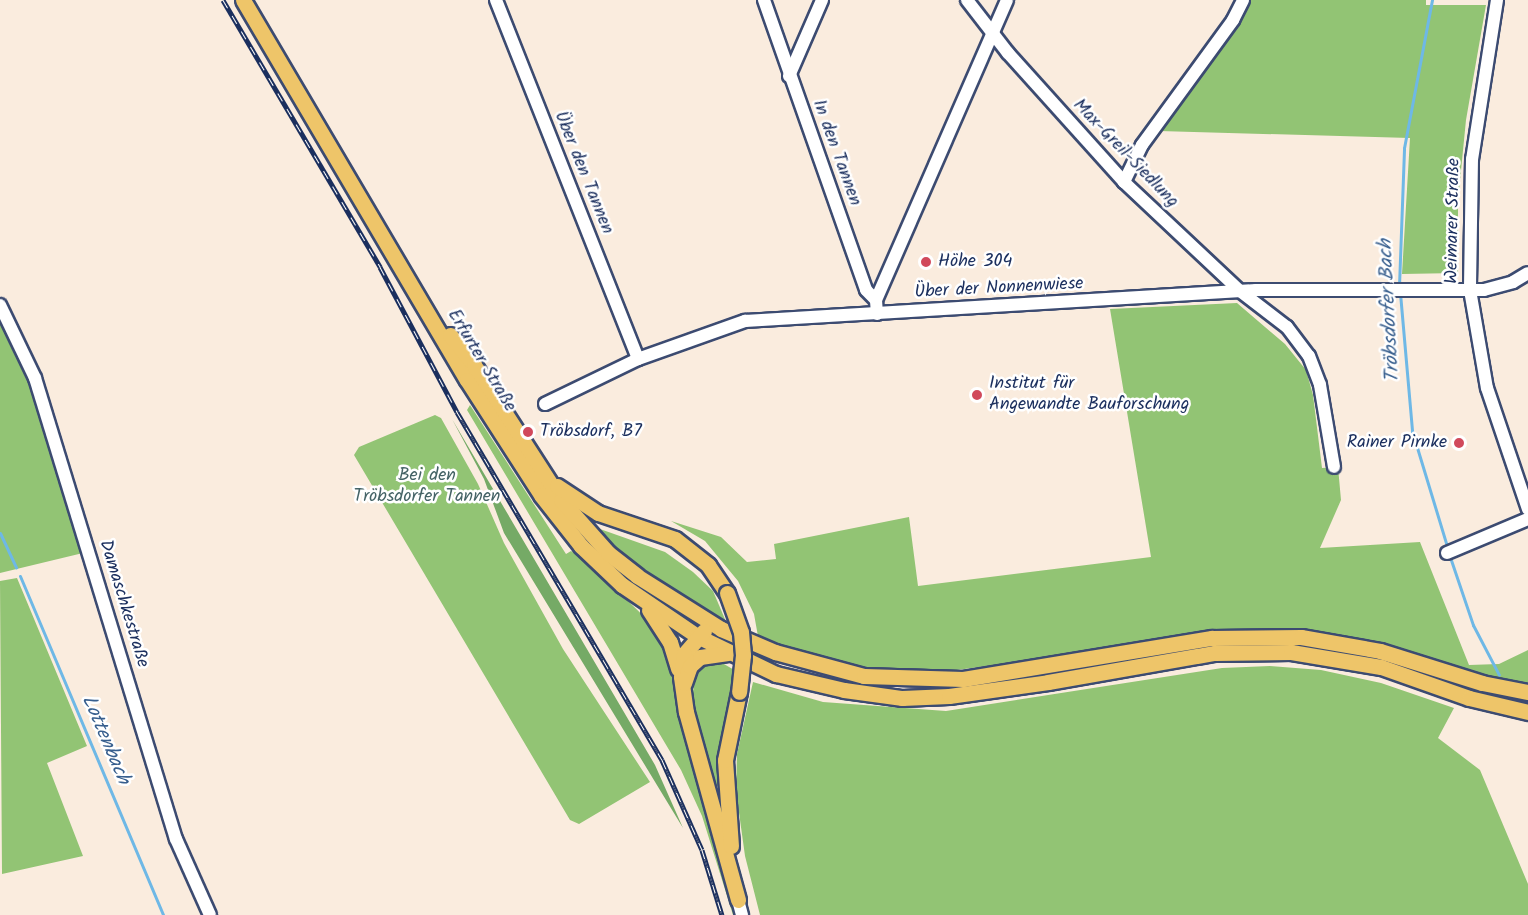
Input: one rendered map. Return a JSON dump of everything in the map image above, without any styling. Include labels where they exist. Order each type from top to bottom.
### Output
[{"type":"main road","name":"Erfurter Straße","points":[[243,0],[427,307],[467,380],[541,495],[581,546],[640,600]]},
{"type":"main road","name":"Erfurter Straße","points":[[427,307],[474,366],[546,479],[576,520],[608,553],[637,576],[721,629],[754,645],[819,666],[864,676],[963,679],[1212,638],[1301,637],[1380,651],[1482,683],[1528,692]]},
{"type":"main road","points":[[546,479],[598,513],[675,539],[708,565],[727,593],[741,632],[743,654],[739,692],[728,730],[724,772],[740,908]]},
{"type":"main road","points":[[640,600],[670,642],[740,908]]},
{"type":"main road","points":[[640,600],[697,636],[776,674],[807,682],[903,698],[949,696],[1037,684],[1215,653],[1292,652],[1381,667],[1469,698],[1528,712]]},
{"type":"main road","points":[[683,692],[681,661],[697,636],[721,629]]},
{"type":"main road","points":[[683,692],[685,676],[700,657],[731,653]]},
{"type":"street","name":"Über den Tannen","points":[[496,0],[638,358]]},
{"type":"street","name":"In den Tannen","points":[[764,0],[866,290],[876,300],[877,314]]},
{"type":"street","points":[[789,76],[822,0]]},
{"type":"street","name":"Max-Greil-Siedlung","points":[[967,0],[993,34],[1124,182],[1240,291],[1287,327],[1309,356],[1320,385],[1334,467]]},
{"type":"street","points":[[876,300],[1007,0]]},
{"type":"street","points":[[1124,182],[1146,138],[1233,20],[1243,0]]},
{"type":"street","name":"Weimarer Straße","points":[[1497,0],[1472,159],[1470,290],[1487,388],[1528,509]]},
{"type":"street","name":"Über der Nonnenwiese","points":[[545,404],[638,358],[745,321],[1240,291],[1470,290],[1513,282],[1528,273]]},
{"type":"street","name":"Damaschkestraße","points":[[0,305],[35,378],[176,839],[210,915]]},
{"type":"street","points":[[1447,553],[1528,519]]},
{"type":"green space","points":[[1249,0],[1426,0],[1426,5],[1486,5],[1466,120],[1458,201],[1458,273],[1402,274],[1410,138],[1159,131],[1246,12]]},
{"type":"green space","points":[[1237,303],[1285,344],[1306,370],[1313,395],[1322,468],[1338,467],[1341,500],[1320,548],[1420,542],[1469,665],[1499,664],[1528,650],[1528,685],[1256,631],[949,671],[858,669],[759,642],[754,614],[738,581],[705,541],[671,521],[721,537],[747,562],[776,559],[774,544],[909,517],[918,586],[1151,557],[1110,309]]},
{"type":"green space","points":[[0,318],[29,380],[83,553],[0,573]]},
{"type":"green space","points":[[470,405],[566,554],[571,551],[592,566],[662,634],[672,664],[679,713],[736,915],[733,915],[702,816],[681,770],[467,410]]},
{"type":"green space","name":"Bei den Tröbsdorfer Tannen","points":[[435,415],[441,418],[478,484],[504,543],[563,649],[650,782],[579,824],[570,820],[354,455],[359,447]]},
{"type":"green space","points":[[452,419],[655,765],[683,828],[504,533],[484,479]]},
{"type":"green space","points":[[600,529],[665,552],[693,572],[713,591],[727,624],[643,571],[616,550]]},
{"type":"green space","points":[[17,578],[87,746],[47,763],[83,856],[2,874],[0,581]]},
{"type":"green space","points":[[717,660],[736,671],[723,730],[720,786],[713,787],[692,697],[697,669]]},
{"type":"green space","points":[[1270,666],[1321,670],[1381,683],[1454,708],[1438,738],[1480,770],[1528,884],[1528,915],[760,915],[745,856],[736,791],[737,754],[753,682],[823,702],[946,711],[1222,668]]},
{"type":"waterway","name":"Tröbsdorfer Bach","points":[[1399,286],[1404,148],[1432,0]]},
{"type":"waterway","name":"Tröbsdorfer Bach","points":[[1400,293],[1412,431],[1447,546]]},
{"type":"waterway","name":"Lottenbach","points":[[0,533],[16,567]]},
{"type":"waterway","name":"Tröbsdorfer Bach","points":[[1451,560],[1473,625],[1499,675]]},
{"type":"waterway","name":"Lottenbach","points":[[20,576],[163,915]]},
{"type":"railway","points":[[223,0],[380,267],[457,412],[662,760],[702,850],[722,915]]},
{"type":"place","name":"Höhe 304","points":[[926,262]]},
{"type":"place","name":"Institut für Angewandte Bauforschung","points":[[977,395]]},
{"type":"place","name":"Tröbsdorf, B7","points":[[528,432]]},
{"type":"place","name":"Rainer Pirnke","points":[[1459,443]]}]
